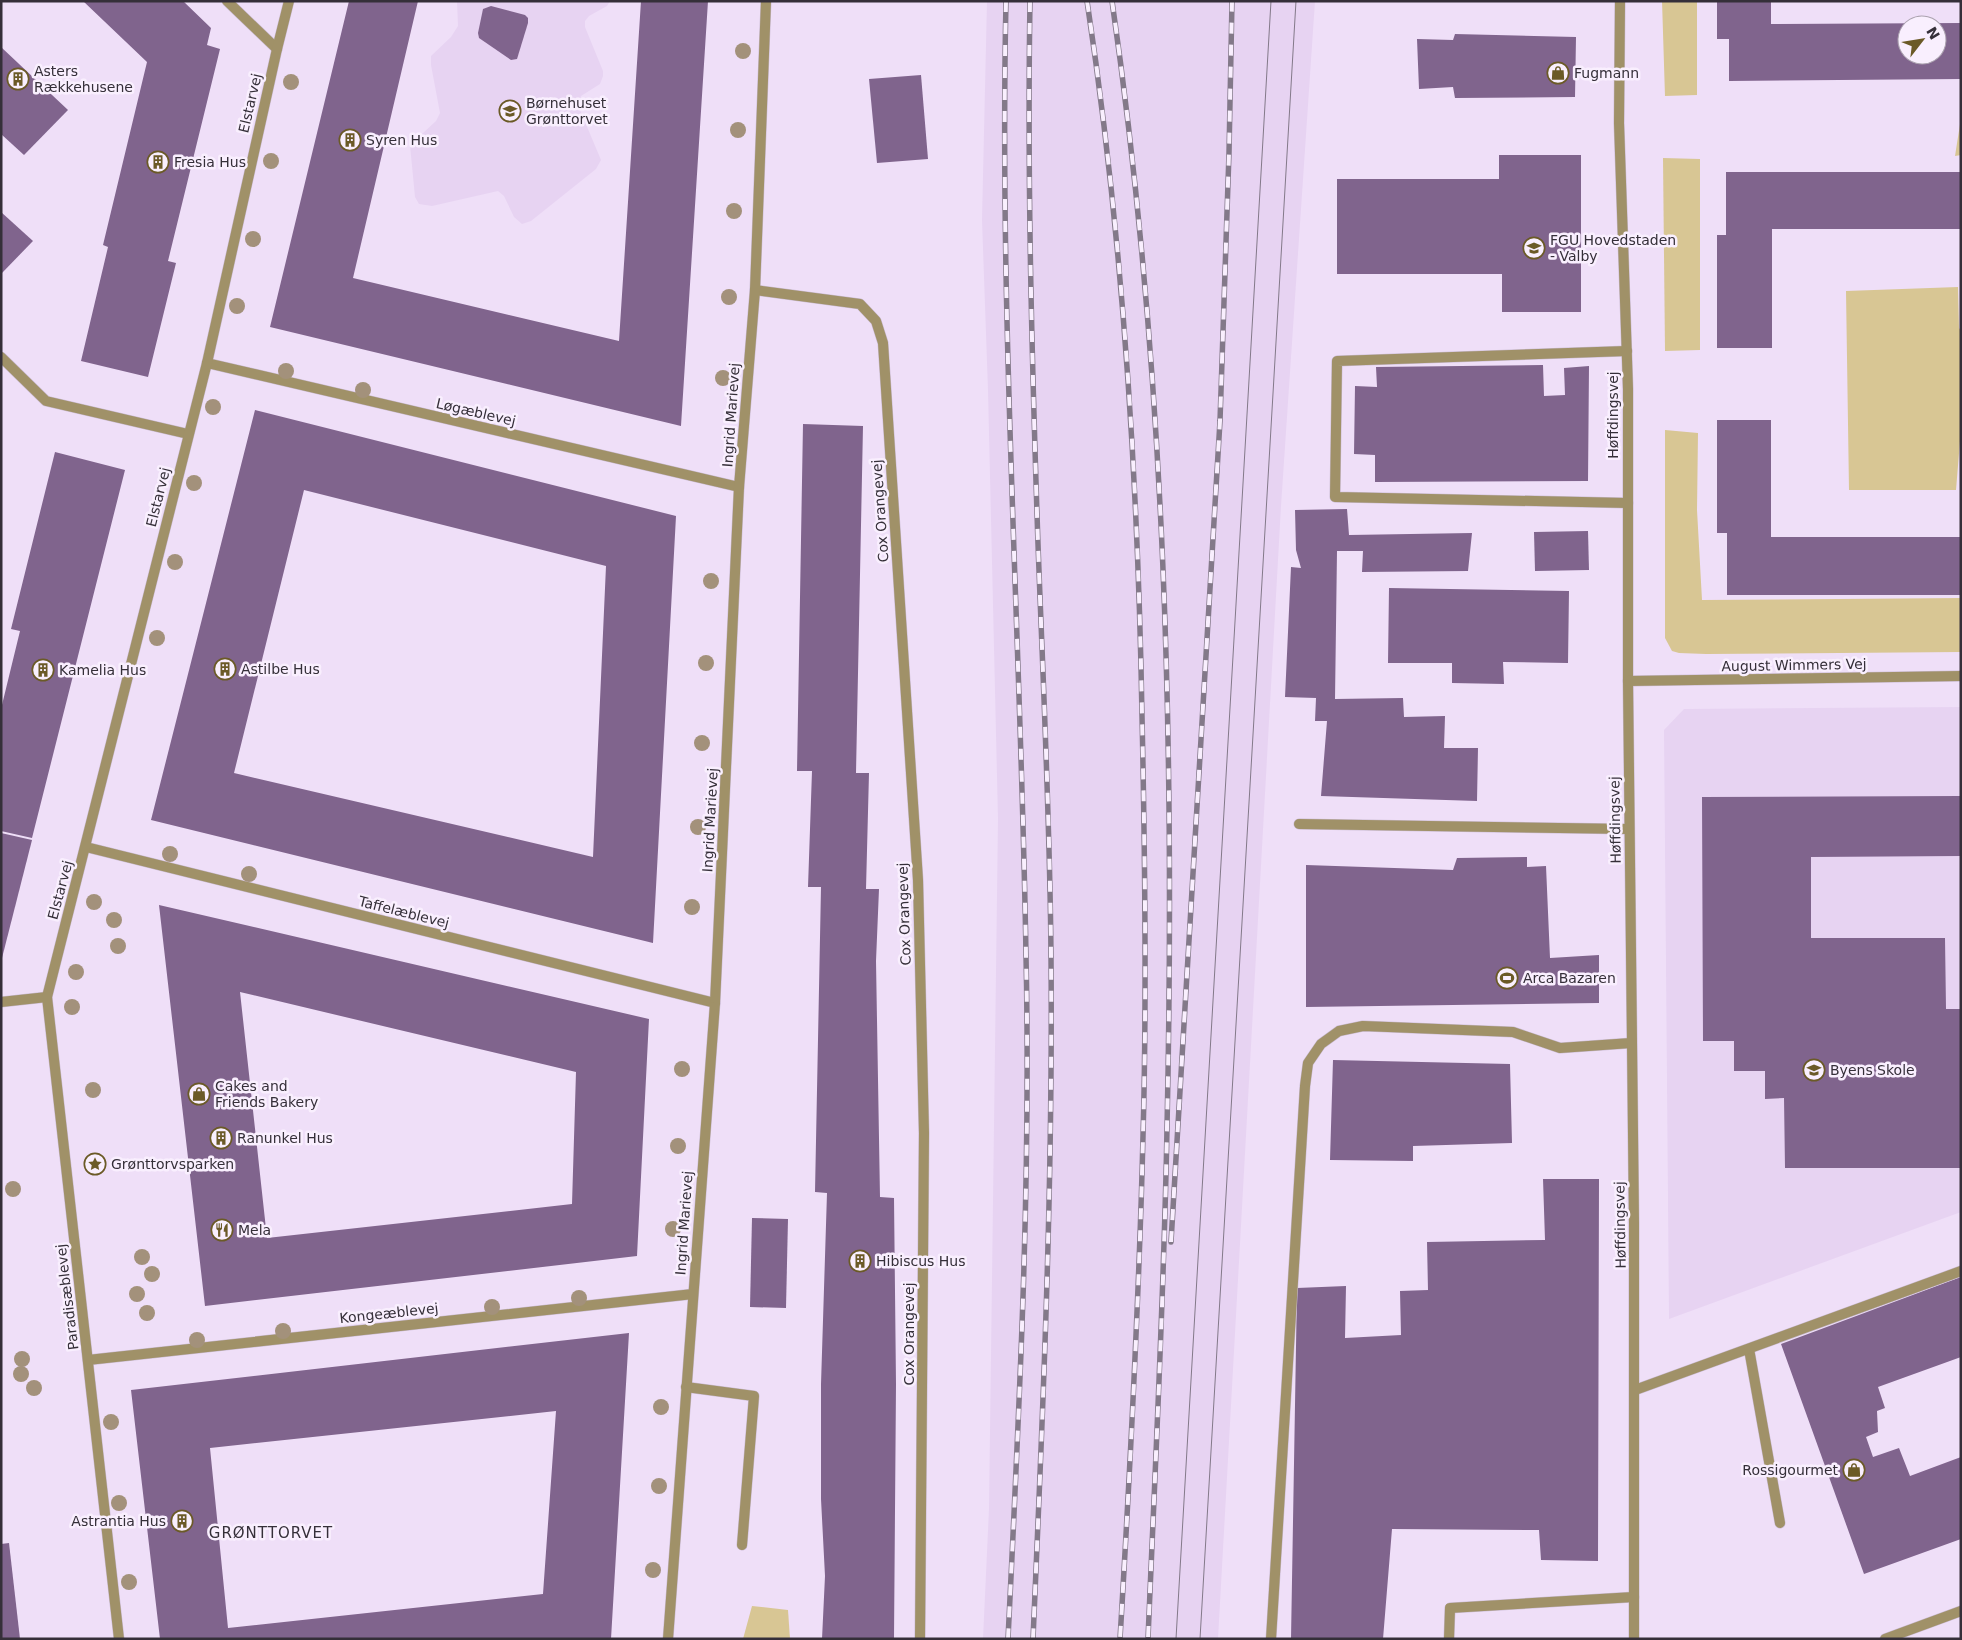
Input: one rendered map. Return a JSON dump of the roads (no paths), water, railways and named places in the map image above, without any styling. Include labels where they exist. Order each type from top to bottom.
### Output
[{"type":"street","points":[[227,1],[276,49]]},
{"type":"street","name":"Elstarvej","points":[[47,997],[207,363],[276,49],[289,1]]},
{"type":"street","name":"Ingrid Marievej","points":[[668,1639],[715,1003],[739,487],[754,290],[766,1]]},
{"type":"street","name":"Høffdingsvej","points":[[1620,1],[1619,124],[1627,351],[1629,829],[1635,1390],[1634,1639]]},
{"type":"street","name":"Cox Orangevej","points":[[754,290],[860,304],[876,321],[883,343],[918,880],[924,1133],[920,1639]]},
{"type":"street","points":[[1627,351],[1337,361],[1335,497],[1628,503]]},
{"type":"street","points":[[1,357],[46,401],[188,434]]},
{"type":"street","name":"Løgæblevej","points":[[207,363],[739,487]]},
{"type":"street","name":"August Wimmers Vej","points":[[1628,681],[1961,676]]},
{"type":"street","points":[[1299,824],[1629,829]]},
{"type":"street","name":"Taffelæblevej","points":[[86,847],[715,1003]]},
{"type":"street","points":[[1,1002],[47,997]]},
{"type":"street","name":"Paradisæblevej","points":[[47,997],[118,1639]]},
{"type":"street","points":[[1271,1639],[1308,1064],[1321,1044],[1339,1031],[1363,1026],[1513,1032],[1560,1048],[1631,1043]]},
{"type":"street","points":[[1635,1390],[1961,1271]]},
{"type":"street","name":"Kongeæblevej","points":[[88,1360],[693,1294]]},
{"type":"street","points":[[1749,1349],[1780,1523]]},
{"type":"street","points":[[686,1386],[754,1396],[742,1545]]},
{"type":"street","points":[[1449,1639],[1450,1608],[1634,1597]]},
{"type":"street","points":[[1885,1639],[1961,1611]]},
{"type":"tram line","points":[[1176,1639],[1271,1]]},
{"type":"tram line","points":[[1200,1639],[1296,1]]},
{"type":"railway","points":[[1006,1],[1005,240],[1023,837],[1027,1041],[1023,1298],[1008,1639]]},
{"type":"railway","points":[[1030,1],[1029,137],[1031,272],[1051,956],[1046,1298],[1033,1639]]},
{"type":"railway","points":[[1087,1],[1110,179],[1126,357],[1137,536],[1143,768],[1145,874],[1143,1136],[1134,1388],[1120,1639]]},
{"type":"railway","points":[[1112,1],[1130,141],[1155,422],[1163,563],[1167,705],[1169,987],[1166,1192],[1148,1639]]},
{"type":"railway","points":[[1171,1242],[1220,421],[1232,1]]},
{"type":"place","name":"Fugmann","points":[[1558,73]]},
{"type":"place","name":"Asters Rækkehusene","points":[[18,79]]},
{"type":"place","name":"Børnehuset Grønttorvet","points":[[510,111]]},
{"type":"place","name":"Syren Hus","points":[[350,140]]},
{"type":"place","name":"Fresia Hus","points":[[158,162]]},
{"type":"place","name":"FGU Hovedstaden - Valby","points":[[1534,248]]},
{"type":"place","name":"Astilbe Hus","points":[[225,669]]},
{"type":"place","name":"Kamelia Hus","points":[[43,670]]},
{"type":"place","name":"Arca Bazaren","points":[[1507,978]]},
{"type":"place","name":"Byens Skole","points":[[1814,1070]]},
{"type":"place","name":"Cakes and Friends Bakery","points":[[199,1094]]},
{"type":"place","name":"Ranunkel Hus","points":[[221,1138]]},
{"type":"place","name":"Grønttorvsparken","points":[[95,1164]]},
{"type":"place","name":"Mela","points":[[222,1230]]},
{"type":"place","name":"Hibiscus Hus","points":[[860,1261]]},
{"type":"place","name":"Rossigourmet","points":[[1854,1470]]},
{"type":"place","name":"Astrantia Hus","points":[[182,1521]]},
{"type":"district","name":"GRØNTTORVET","points":[[271,1533]]}]
